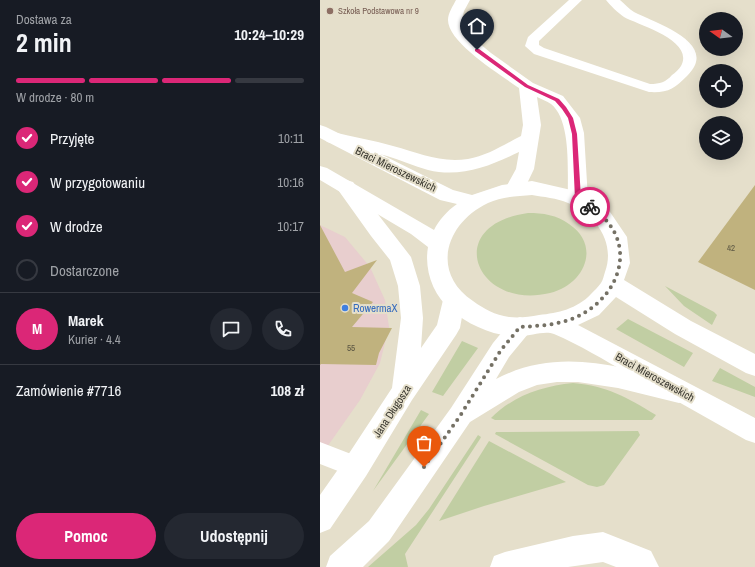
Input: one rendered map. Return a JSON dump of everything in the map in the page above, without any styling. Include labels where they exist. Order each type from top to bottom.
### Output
[{"type":"street","points":[[463,0],[457,11],[455,20],[462,37],[485,56],[527,86],[557,100],[571,118],[575,134],[578,199]]},
{"type":"street","points":[[516,189],[525,169],[532,125],[527,86]]},
{"type":"street","points":[[327,135],[391,151],[429,164],[448,167],[469,165],[488,160],[529,139]]},
{"type":"street","name":"Braci Mieroszewskich","points":[[327,135],[447,195],[474,202]]},
{"type":"street","points":[[320,172],[418,229],[438,244]]},
{"type":"street","points":[[346,187],[378,231],[400,257],[409,286],[412,318],[403,392]]},
{"type":"street","points":[[516,189],[548,190],[578,199],[597,211],[611,226],[619,244],[620,264],[614,284],[604,297],[591,309],[574,318],[555,324],[520,327],[500,324],[482,319],[466,310],[454,300],[441,282],[436,263],[438,244],[445,228],[458,213],[474,202],[494,194],[516,189]]},
{"type":"street","points":[[614,284],[707,341],[755,366]]},
{"type":"street","name":"Jana Długosza","points":[[320,518],[356,467],[403,392],[448,328],[454,300]]},
{"type":"street","name":"Braci Mieroszewskich","points":[[555,324],[755,431]]},
{"type":"street","points":[[341,567],[380,531],[460,416],[501,350],[520,327]]},
{"type":"street","points":[[460,416],[516,381],[536,374],[558,370],[598,373],[687,394]]},
{"type":"street","points":[[505,567],[573,551],[603,547],[640,562],[644,567]]},
{"type":"lane","points":[[576,0],[533,40],[532,46],[539,51],[649,88],[662,88],[672,84],[688,66],[689,56],[685,46],[676,37],[628,13],[612,0]]},
{"type":"lane","points":[[320,453],[356,467]]},
{"type":"shaded area","points":[[320,225],[345,237],[370,267],[385,300],[389,327],[380,363],[360,400],[320,457]]},
{"type":"green space","points":[[528,213],[539,213],[560,218],[579,233],[585,243],[585,264],[580,273],[572,282],[562,289],[550,293],[524,295],[503,290],[488,279],[479,264],[477,248],[484,233],[501,221]]},
{"type":"green space","points":[[665,286],[714,312],[717,315],[712,325],[684,306]]},
{"type":"green space","points":[[628,319],[693,353],[684,367],[616,329]]},
{"type":"green space","points":[[462,341],[478,348],[443,396],[432,392]]},
{"type":"green space","points":[[720,368],[755,387],[755,397],[712,381]]},
{"type":"green space","points":[[561,384],[585,384],[616,393],[656,415],[652,420],[495,420],[491,418],[518,398],[529,393]]},
{"type":"green space","points":[[421,410],[429,414],[373,491]]},
{"type":"green space","points":[[638,431],[640,435],[604,485],[597,487],[588,485],[495,434],[496,432]]},
{"type":"green space","points":[[478,435],[481,437],[480,439],[405,554],[408,567],[368,567],[416,525],[429,509]]},
{"type":"green space","points":[[489,441],[566,482],[439,521]]},
{"type":"building","points":[[755,185],[755,290],[698,262]]},
{"type":"building","points":[[320,225],[345,272],[377,260],[352,293],[373,302],[352,327],[392,328],[379,353],[376,365],[320,365]]},
{"type":"way so far","points":[[424,467],[460,416],[501,350],[520,327],[555,324],[574,318],[591,309],[604,297],[614,284],[620,264],[619,244],[611,226],[597,211],[590,207]]},
{"type":"place","name":"Szkoła Podstawowa nr 9","points":[[330,11]]},
{"type":"place","name":"RowermaX","points":[[345,308]]},
{"type":"route","points":[[477,50],[527,86],[557,100],[564,108],[571,118],[575,134],[574,146],[578,199],[590,207]]}]
